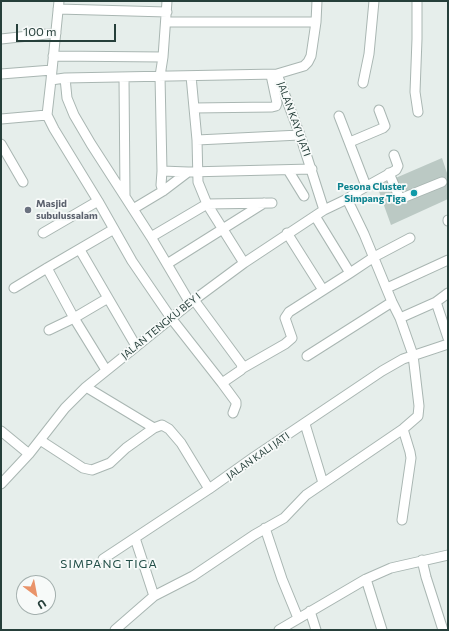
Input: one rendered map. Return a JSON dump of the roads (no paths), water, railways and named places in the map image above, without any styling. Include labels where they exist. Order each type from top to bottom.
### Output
[{"type":"street","points":[[163,191],[161,185],[160,76],[163,57],[167,1]]},
{"type":"street","name":"JALAN KAYU JATI","points":[[317,1],[316,22],[308,62],[304,66],[274,74],[300,135],[324,210]]},
{"type":"street","points":[[363,82],[369,54],[374,1]]},
{"type":"street","points":[[417,1],[417,39],[414,92],[418,112]]},
{"type":"street","points":[[167,12],[59,5],[47,115],[132,262],[171,318],[236,402],[233,413]]},
{"type":"street","points":[[166,22],[316,22]]},
{"type":"street","points":[[1,39],[56,33]]},
{"type":"street","points":[[54,56],[163,57]]},
{"type":"street","points":[[1,74],[52,70]]},
{"type":"street","points":[[51,80],[65,78],[274,74],[276,106],[194,108]]},
{"type":"street","points":[[191,76],[197,140],[193,172],[207,204],[244,263]]},
{"type":"street","points":[[124,77],[125,195]]},
{"type":"street","points":[[65,78],[67,98],[74,115],[91,144],[192,302],[237,358],[243,368]]},
{"type":"street","points":[[350,142],[385,126],[379,110]]},
{"type":"street","points":[[1,119],[47,115]]},
{"type":"street","points":[[340,116],[366,186]]},
{"type":"street","points":[[197,140],[300,135]]},
{"type":"street","points":[[1,144],[23,182]]},
{"type":"street","points":[[394,154],[398,166],[396,170],[389,173],[400,199],[442,182]]},
{"type":"street","points":[[162,171],[193,172],[312,169]]},
{"type":"street","points":[[288,170],[304,196]]},
{"type":"street","points":[[133,209],[193,172]]},
{"type":"street","name":"JALAN TENGKU BEY I","points":[[1,484],[29,454],[57,417],[86,387],[106,370],[192,302],[287,233],[324,210],[347,200],[366,186],[389,173]]},
{"type":"street","points":[[115,630],[154,596],[193,576],[265,528],[284,518],[306,495],[415,420],[418,416],[420,411],[413,354],[400,318],[374,257],[347,200]]},
{"type":"street","points":[[43,233],[98,201]]},
{"type":"street","points":[[151,237],[207,204],[268,203],[167,264]]},
{"type":"street","points":[[315,216],[350,273]]},
{"type":"street","points":[[14,288],[114,229]]},
{"type":"street","points":[[287,233],[323,290]]},
{"type":"street","points":[[222,383],[243,368],[292,338],[285,321],[286,315],[374,257],[410,238]]},
{"type":"street","points":[[80,250],[136,346]]},
{"type":"street","points":[[387,288],[448,260]]},
{"type":"street","points":[[47,268],[74,318],[106,370]]},
{"type":"street","points":[[400,318],[436,302],[448,293]]},
{"type":"street","points":[[48,330],[74,318],[108,298]]},
{"type":"street","points":[[307,356],[392,302]]},
{"type":"street","points":[[436,302],[448,338]]},
{"type":"street","points":[[413,354],[448,344]]},
{"type":"street","name":"JALAN KALI JATI","points":[[103,559],[382,371],[403,358],[413,354]]},
{"type":"street","points":[[86,387],[154,428]]},
{"type":"street","points":[[305,424],[323,483]]},
{"type":"street","points":[[40,440],[83,468],[92,470],[110,463],[126,448],[154,428],[158,426],[165,426],[174,435],[191,458],[209,489]]},
{"type":"street","points":[[402,520],[410,458],[410,452],[403,428]]},
{"type":"street","points":[[1,431],[29,454]]},
{"type":"street","points":[[265,528],[282,579],[298,618]]},
{"type":"street","points":[[135,538],[154,596]]},
{"type":"street","points":[[279,630],[366,579],[391,568],[448,555]]},
{"type":"street","points":[[422,560],[443,630]]},
{"type":"street","points":[[366,579],[382,630]]},
{"type":"street","points":[[310,611],[316,630]]},
{"type":"place","name":"Pesona Cluster Simpang Tiga","points":[[414,193]]},
{"type":"place","name":"Masjid subulussalam","points":[[28,210]]},
{"type":"district","name":"SIMPANG TIGA","points":[[109,564]]}]
